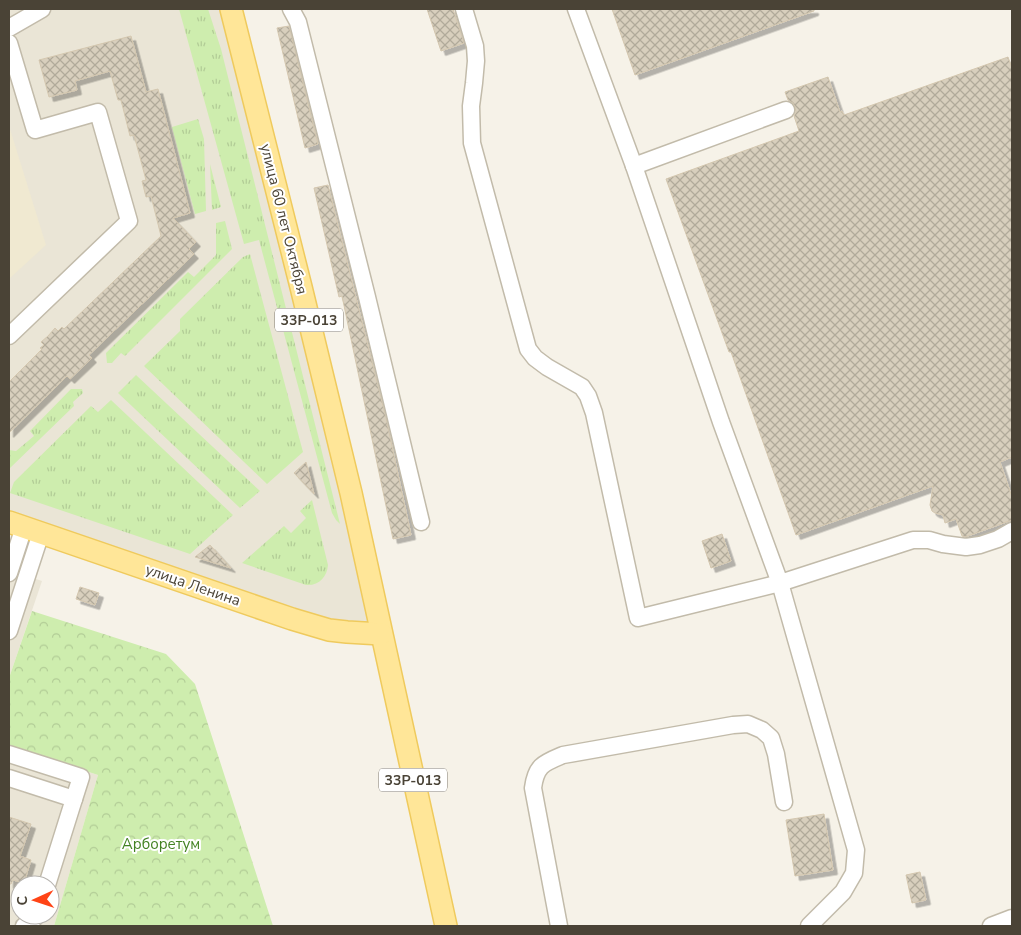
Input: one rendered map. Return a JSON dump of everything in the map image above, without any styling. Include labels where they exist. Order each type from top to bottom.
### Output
[{"type":"main road","name":"улица 60 лет Октября","points":[[235,10],[351,493],[381,634]]},
{"type":"main road","name":"улица Ленина","points":[[25,527],[329,630],[381,634]]},
{"type":"main road","name":"33Р-013","points":[[381,634],[440,925]]},
{"type":"street","points":[[9,28],[42,9]]},
{"type":"street","points":[[291,9],[298,22],[368,297],[421,522]]},
{"type":"street","points":[[464,9],[475,46],[476,61],[471,106],[472,143],[528,349],[535,358],[547,367],[582,387],[588,396],[594,413],[638,618],[780,583],[914,540],[929,540],[966,548],[998,539],[1012,532]]},
{"type":"street","points":[[576,9],[634,166],[721,422],[780,583],[856,850],[854,873],[843,892],[809,926]]},
{"type":"street","points":[[9,43],[35,130],[98,112],[129,221],[9,336]]},
{"type":"street","points":[[634,166],[786,110]]},
{"type":"street","points":[[9,572],[25,527]]},
{"type":"street","points":[[9,631],[25,527]]},
{"type":"street","points":[[559,926],[534,788],[535,776],[540,768],[550,760],[563,755],[748,724],[762,730],[771,738],[776,754],[784,802]]},
{"type":"street","points":[[9,754],[81,777],[50,875]]},
{"type":"street","points":[[9,778],[74,799]]},
{"type":"street","points":[[991,926],[1012,918]]},
{"type":"shaded area","points":[[9,9],[231,9],[381,634],[347,632],[9,522]]},
{"type":"shaded area","points":[[9,126],[46,245],[9,279]]},
{"type":"shaded area","points":[[9,570],[42,581],[9,678]]},
{"type":"shaded area","points":[[9,746],[98,775],[60,905],[60,875],[10,875],[10,925],[54,926],[9,926]]},
{"type":"green space","points":[[179,9],[208,9],[221,49],[340,524],[332,513],[259,240],[244,244]]},
{"type":"green space","points":[[198,119],[204,139],[206,211],[195,214],[172,127]]},
{"type":"green space","points":[[210,164],[221,207],[212,210]]},
{"type":"green space","points":[[225,221],[232,249],[125,356],[121,353],[112,363],[107,363],[106,353],[188,272],[194,277],[216,255],[216,223]]},
{"type":"green space","points":[[250,254],[303,452],[267,484],[144,366],[180,331],[180,319],[243,257]]},
{"type":"green space","points":[[136,375],[260,491],[240,508],[118,393]]},
{"type":"green space","points":[[71,389],[82,389],[83,393],[73,402],[74,406],[9,469],[9,450],[16,451],[34,436],[30,431]]},
{"type":"green space","points":[[111,400],[233,515],[190,554],[10,493],[14,482],[91,406],[98,412]]},
{"type":"green space","points":[[312,500],[328,565],[322,580],[315,584],[306,585],[242,563],[284,526],[291,533],[306,518],[300,511]]},
{"type":"green space","name":"Арборетум","points":[[32,611],[166,654],[195,684],[273,926],[54,926],[60,925],[60,905],[98,775],[9,746],[9,678]]},
{"type":"building","points":[[427,9],[453,9],[464,43],[441,51]]},
{"type":"building","points":[[612,9],[814,9],[814,11],[635,75]]},
{"type":"building","points":[[289,26],[318,144],[305,148],[277,28]]},
{"type":"building","points":[[131,36],[146,92],[158,89],[190,213],[173,218],[196,242],[189,249],[194,254],[89,355],[92,358],[70,379],[67,376],[9,433],[9,382],[42,349],[40,348],[44,345],[41,342],[55,328],[58,331],[62,327],[64,329],[161,236],[151,196],[146,197],[142,181],[146,180],[134,135],[130,136],[121,100],[118,100],[110,71],[75,81],[77,90],[49,97],[39,60]]},
{"type":"building","points":[[1008,57],[1012,68],[1012,457],[1000,462],[1012,497],[1012,520],[965,537],[962,536],[956,519],[945,523],[943,515],[932,511],[930,505],[933,486],[796,535],[731,352],[729,352],[666,179],[799,131],[794,116],[796,112],[795,107],[788,100],[785,92],[828,77],[840,112],[842,111],[844,115]]},
{"type":"building","points":[[328,185],[386,418],[411,535],[393,539],[342,296],[339,297],[314,188]]},
{"type":"building","points":[[306,462],[314,494],[294,473]]},
{"type":"building","points":[[722,534],[731,561],[711,568],[702,541]]},
{"type":"building","points":[[210,545],[231,568],[195,557]]},
{"type":"building","points":[[80,587],[99,593],[95,605],[76,599]]},
{"type":"building","points":[[824,814],[833,870],[795,876],[786,820]]},
{"type":"building","points":[[9,817],[31,824],[20,856],[31,860],[26,875],[10,875],[9,884]]},
{"type":"building","points":[[920,872],[926,900],[912,903],[906,875]]}]
